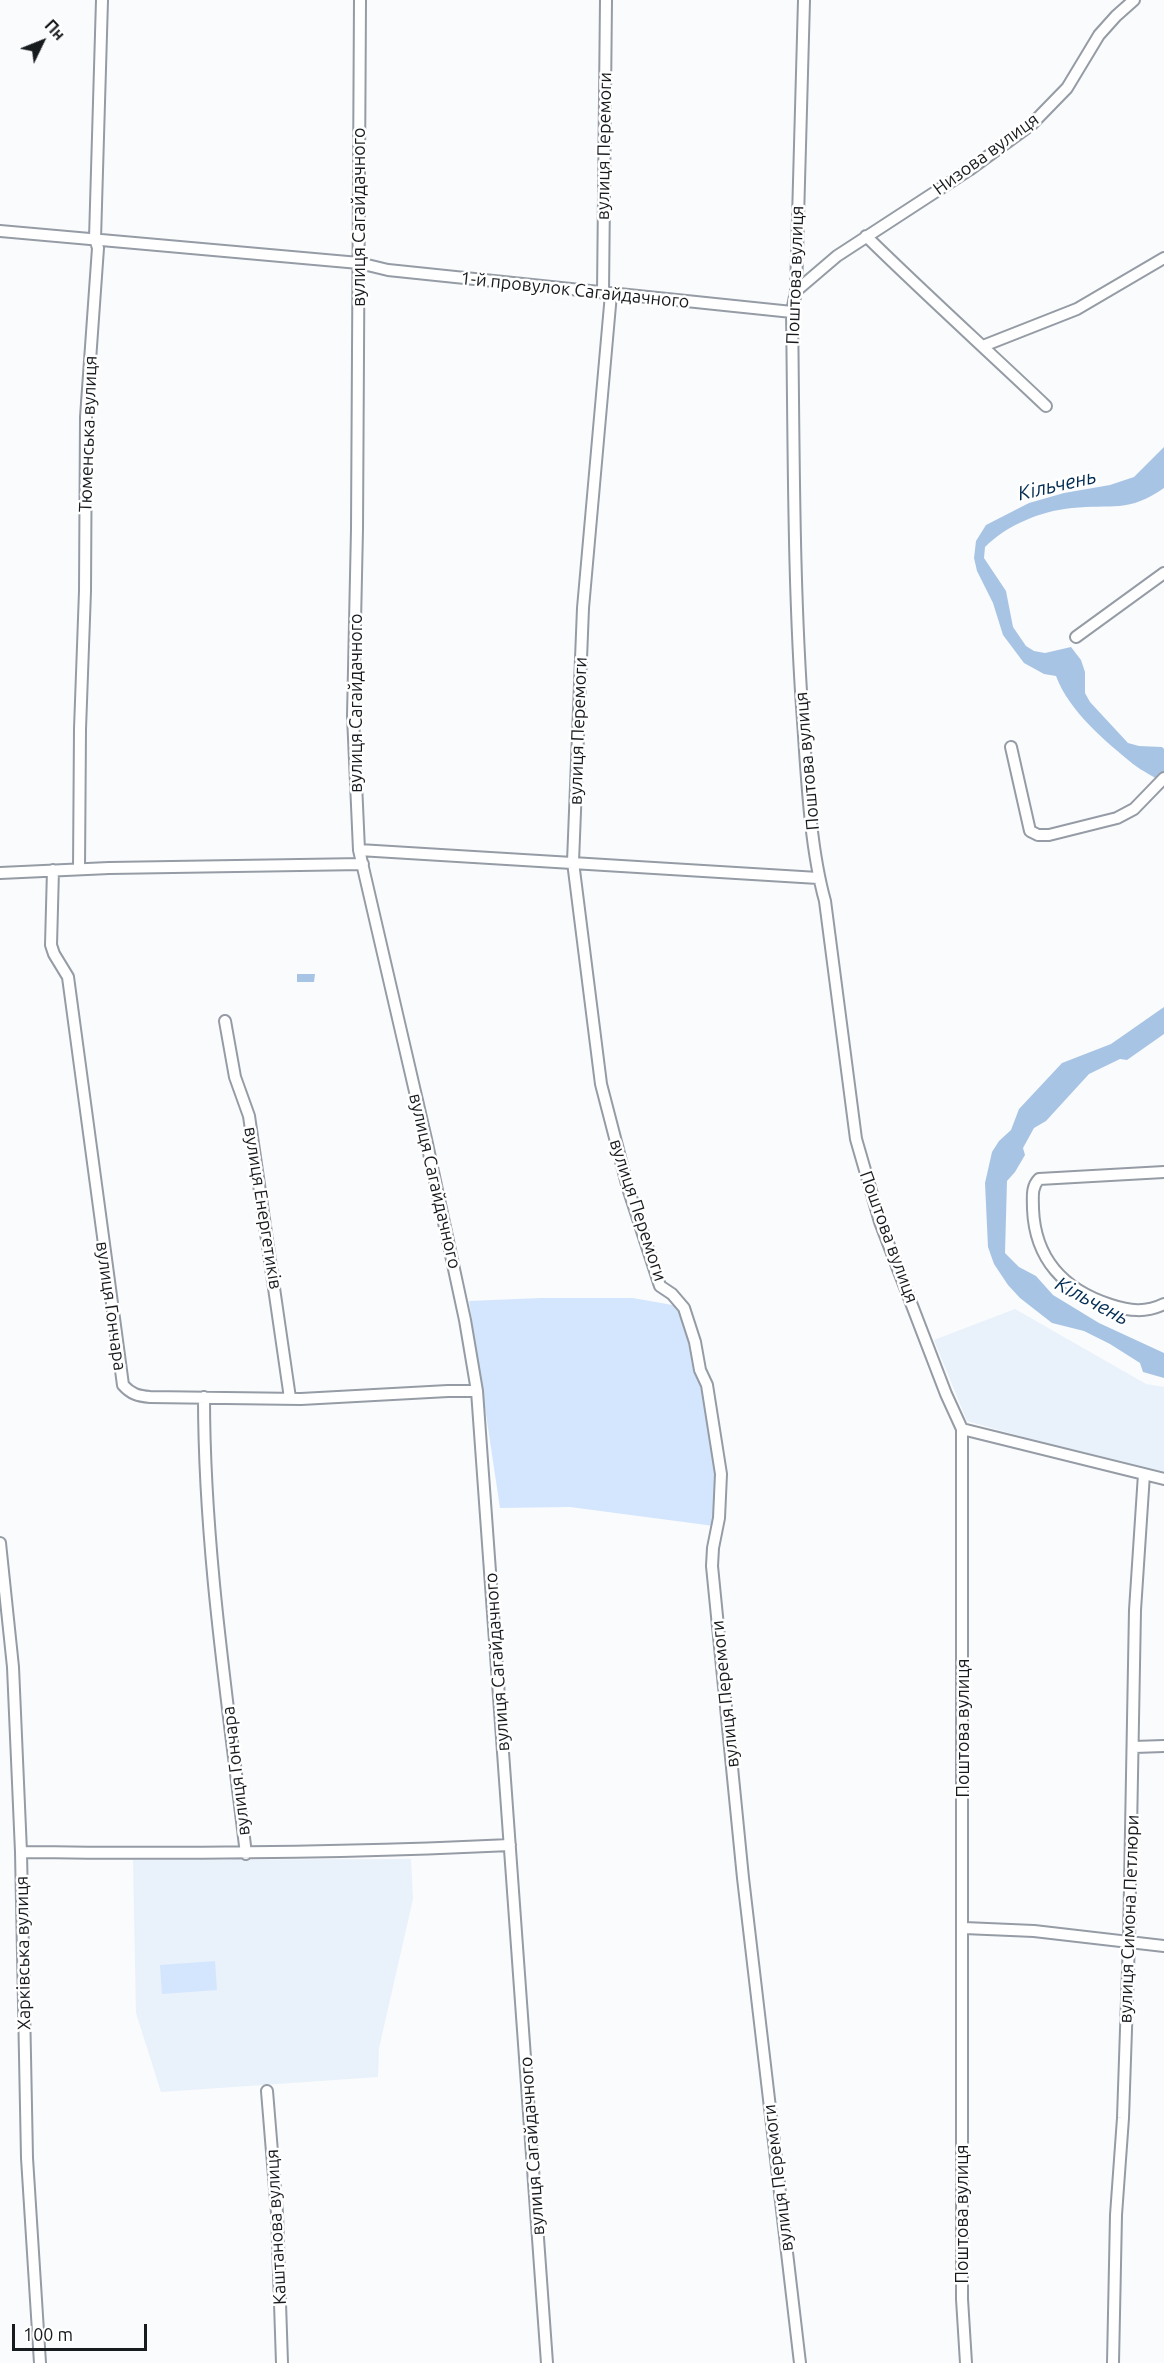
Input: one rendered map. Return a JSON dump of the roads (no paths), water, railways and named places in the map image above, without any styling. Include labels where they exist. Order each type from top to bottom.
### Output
[{"type":"street","name":"Тюменська вулиця","points":[[79,869],[86,417],[98,248],[95,239],[102,0]]},
{"type":"street","name":"вулиця Сагайдачного","points":[[360,0],[353,716],[359,849],[431,1162],[465,1320],[477,1391],[547,2363]]},
{"type":"street","name":"вулиця Перемоги","points":[[606,0],[607,293],[583,608],[573,862],[588,989],[604,1095],[628,1188],[660,1286],[684,1308],[695,1342],[700,1370],[707,1385],[721,1474],[719,1518],[712,1566],[745,1889],[800,2363]]},
{"type":"street","name":"Поштова вулиця","points":[[804,0],[796,291],[792,312],[799,667],[818,878],[825,901],[856,1139],[880,1222],[946,1394],[963,1429],[962,2299],[966,2363]]},
{"type":"street","name":"Низова вулиця","points":[[796,291],[837,256],[969,170],[1032,124],[1068,88],[1099,35],[1134,0]]},
{"type":"street","name":"1-й провулок Сагайдачного","points":[[0,231],[359,263],[388,270],[792,312]]},
{"type":"street","points":[[867,236],[943,312],[983,346],[1046,406]]},
{"type":"street","points":[[983,346],[1077,309],[1164,258]]},
{"type":"street","points":[[1076,638],[1164,573]]},
{"type":"street","points":[[1011,747],[1030,831],[1038,835],[1049,835],[1116,818],[1134,809],[1161,781]]},
{"type":"street","points":[[359,849],[818,878]]},
{"type":"street","points":[[0,873],[79,869],[363,864]]},
{"type":"street","name":"вулиця Гончара","points":[[52,870],[51,945],[68,976],[123,1385],[130,1393],[140,1396],[204,1397],[208,1495],[219,1624],[246,1854]]},
{"type":"street","name":"вулиця Енергетиків","points":[[225,1021],[235,1077],[249,1116],[290,1398]]},
{"type":"street","points":[[1164,1172],[1039,1179],[1035,1183],[1033,1196],[1034,1226],[1043,1252],[1052,1267],[1075,1291],[1124,1309],[1139,1311],[1154,1309],[1164,1304]]},
{"type":"street","points":[[204,1397],[290,1398],[477,1391]]},
{"type":"street","points":[[963,1429],[1164,1479]]},
{"type":"street","name":"вулиця Симона Петлюри","points":[[1113,2363],[1116,2215],[1123,2118],[1129,1941],[1135,1610],[1144,1474]]},
{"type":"street","name":"Харківська вулиця","points":[[0,1543],[13,1667],[21,1852],[27,2158],[40,2363]]},
{"type":"street","points":[[0,1666],[13,1667]]},
{"type":"street","points":[[1134,1747],[1164,1746]]},
{"type":"street","points":[[21,1852],[246,1854],[375,1852],[510,1845]]},
{"type":"street","points":[[964,1928],[1034,1931],[1164,1946]]},
{"type":"street","name":"Каштанова вулиця","points":[[267,2091],[277,2213],[282,2363]]},
{"type":"water label","name":"Кільчень","points":[[1057,485]]},
{"type":"water label","name":"Кільчень","points":[[1092,1301]]}]
